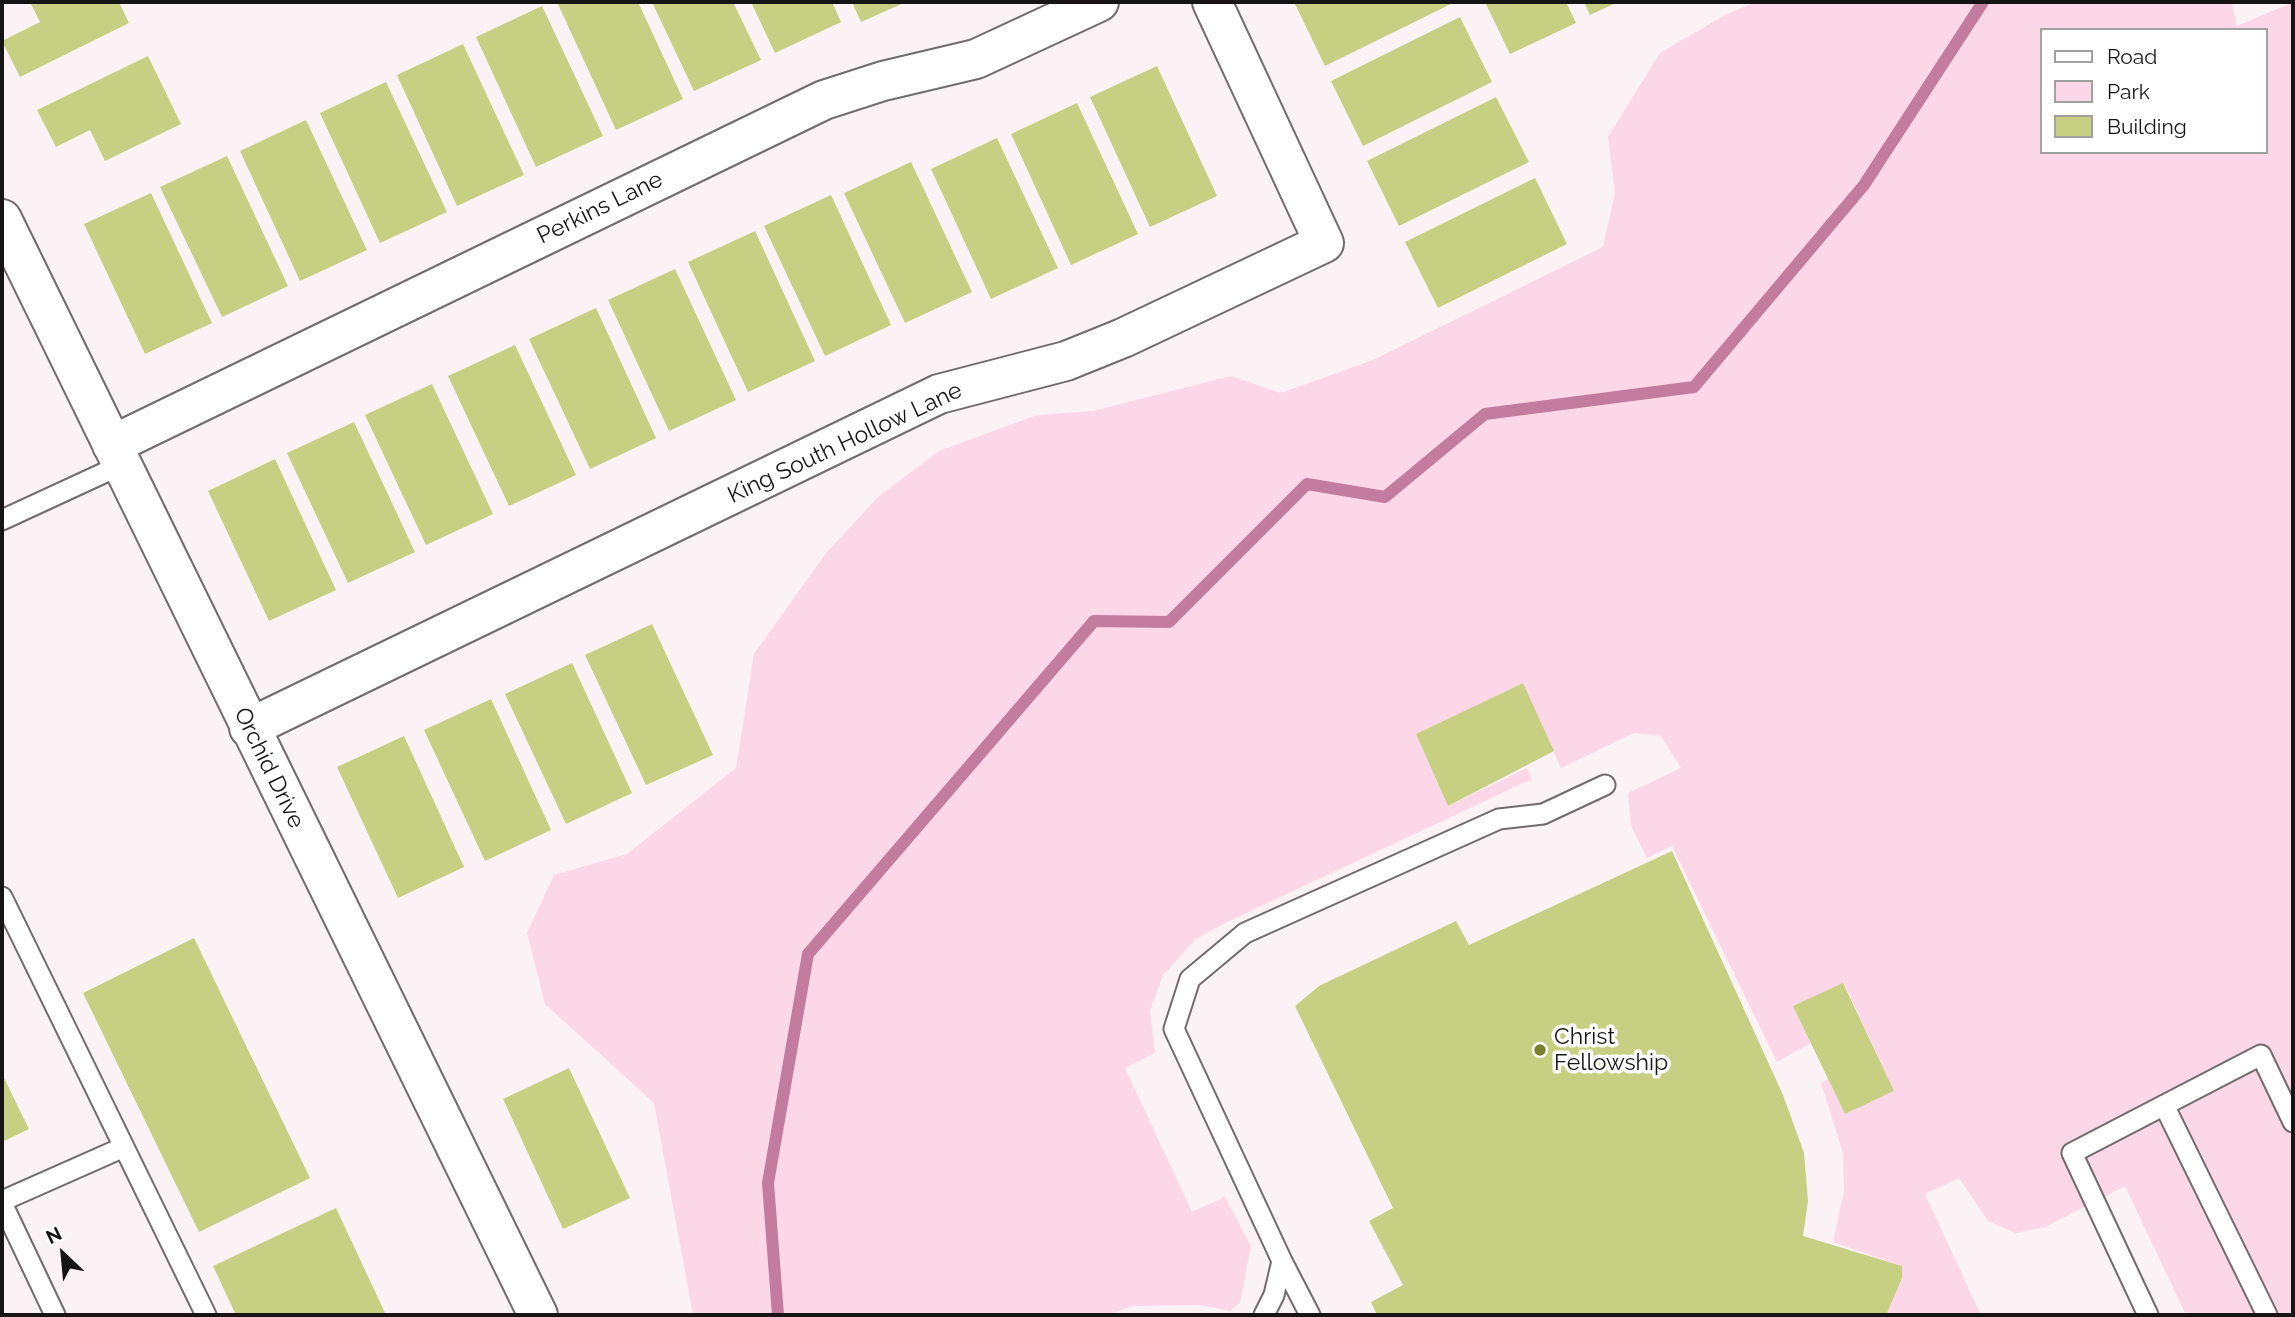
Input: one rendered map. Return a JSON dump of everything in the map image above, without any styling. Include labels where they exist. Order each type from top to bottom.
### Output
[{"type":"street","name":"Perkins Lane","points":[[116,455],[824,100],[883,81],[976,59],[1099,2]]},
{"type":"street","name":"King South Hollow Lane","points":[[249,729],[926,400],[961,387],[1066,360],[1113,342],[1324,243],[1212,2]]},
{"type":"street","name":"Orchid Drive","points":[[2,219],[249,729],[538,1315]]},
{"type":"lane","points":[[2,520],[31,507],[116,455]]},
{"type":"lane","points":[[1310,1315],[1174,1029],[1190,979],[1245,933],[1499,819],[1543,814],[1605,785]]},
{"type":"lane","points":[[2,897],[206,1315]]},
{"type":"lane","points":[[2148,1315],[2072,1153],[2260,1055],[2293,1122]]},
{"type":"lane","points":[[2164,1105],[2267,1315]]},
{"type":"lane","points":[[54,1315],[2,1202],[124,1147]]},
{"type":"lane","points":[[1264,1315],[1274,1295],[1282,1261]]},
{"type":"green space","points":[[1756,2],[2232,2],[2237,26],[2293,2],[2293,1315],[2186,1315],[2125,1186],[2045,1227],[2016,1233],[1988,1221],[1959,1178],[1925,1194],[1981,1315],[1887,1313],[1902,1266],[1833,1242],[1844,1191],[1843,1153],[1821,1083],[1828,1079],[1845,1114],[1894,1091],[1844,983],[1794,1006],[1811,1043],[1777,1062],[1672,846],[1647,858],[1631,826],[1628,793],[1681,768],[1661,736],[1634,733],[1561,768],[1523,683],[1416,734],[1448,806],[1527,768],[1532,779],[1227,922],[1196,939],[1163,975],[1150,1010],[1155,1053],[1125,1068],[1192,1212],[1225,1197],[1251,1246],[1240,1303],[1230,1311],[1200,1305],[1132,1306],[1108,1315],[693,1315],[654,1103],[545,1004],[527,933],[554,875],[627,854],[736,768],[754,654],[826,553],[879,496],[939,451],[1037,415],[1093,411],[1231,376],[1281,393],[1373,360],[1603,247],[1615,193],[1608,137],[1660,53],[1725,15]]},
{"type":"building","points":[[30,2],[119,2],[129,23],[20,77],[2,41],[40,22]]},
{"type":"building","points":[[557,2],[638,2],[683,99],[616,130]]},
{"type":"building","points":[[652,2],[733,2],[761,60],[694,91]]},
{"type":"building","points":[[751,2],[832,2],[841,22],[775,53]]},
{"type":"building","points":[[852,2],[906,2],[861,22]]},
{"type":"building","points":[[1294,2],[1455,2],[1325,66]]},
{"type":"building","points":[[1485,2],[1566,2],[1576,23],[1510,54]]},
{"type":"building","points":[[1584,2],[1618,2],[1590,15]]},
{"type":"building","points":[[542,6],[603,136],[536,167],[476,37]]},
{"type":"building","points":[[1460,17],[1492,82],[1363,146],[1331,81]]},
{"type":"building","points":[[463,44],[524,175],[457,206],[397,75]]},
{"type":"building","points":[[148,56],[181,124],[105,161],[90,130],[56,147],[37,110]]},
{"type":"building","points":[[1157,66],[1217,196],[1150,227],[1090,97]]},
{"type":"building","points":[[386,82],[447,212],[380,243],[320,113]]},
{"type":"building","points":[[1496,97],[1529,162],[1399,226],[1367,161]]},
{"type":"building","points":[[1077,103],[1138,234],[1071,265],[1011,134]]},
{"type":"building","points":[[306,120],[367,250],[300,281],[240,151]]},
{"type":"building","points":[[997,138],[1058,268],[991,299],[931,169]]},
{"type":"building","points":[[227,156],[288,286],[222,317],[160,187]]},
{"type":"building","points":[[911,162],[972,292],[905,323],[844,193]]},
{"type":"building","points":[[1535,178],[1567,244],[1438,308],[1405,242]]},
{"type":"building","points":[[151,193],[212,323],[145,354],[84,224]]},
{"type":"building","points":[[831,195],[891,325],[825,356],[764,226]]},
{"type":"building","points":[[755,231],[815,361],[748,392],[688,262]]},
{"type":"building","points":[[675,269],[736,400],[669,431],[608,300]]},
{"type":"building","points":[[596,308],[656,438],[590,469],[529,339]]},
{"type":"building","points":[[515,345],[576,475],[509,506],[448,376]]},
{"type":"building","points":[[432,384],[493,514],[426,545],[365,415]]},
{"type":"building","points":[[354,422],[415,552],[348,583],[287,453]]},
{"type":"building","points":[[275,459],[336,590],[269,621],[208,491]]},
{"type":"building","points":[[652,624],[713,755],[646,785],[585,655]]},
{"type":"building","points":[[572,663],[632,793],[566,824],[505,694]]},
{"type":"building","points":[[1523,683],[1554,751],[1448,806],[1416,734]]},
{"type":"building","points":[[491,699],[551,830],[485,861],[424,730]]},
{"type":"building","points":[[404,736],[464,867],[398,898],[337,767]]},
{"type":"building","name":"Christ Fellowship","points":[[1672,851],[1783,1095],[1804,1153],[1808,1201],[1803,1236],[1902,1266],[1902,1278],[1887,1313],[1377,1315],[1371,1302],[1403,1285],[1369,1221],[1393,1208],[1295,1006],[1319,986],[1456,921],[1469,945]]},
{"type":"building","points":[[194,938],[310,1178],[199,1232],[83,993]]},
{"type":"building","points":[[1843,983],[1894,1091],[1845,1114],[1793,1006]]},
{"type":"building","points":[[569,1068],[630,1198],[563,1229],[503,1099]]},
{"type":"building","points":[[2,1074],[29,1129],[2,1142]]},
{"type":"building","points":[[336,1208],[386,1315],[236,1315],[213,1266]]},
{"type":"waterway","points":[[778,1315],[768,1183],[808,954],[1094,621],[1169,622],[1307,484],[1385,497],[1485,414],[1694,387],[1864,185],[1983,2]]},
{"type":"place","name":"Christ Fellowship","points":[[1540,1050]]}]
